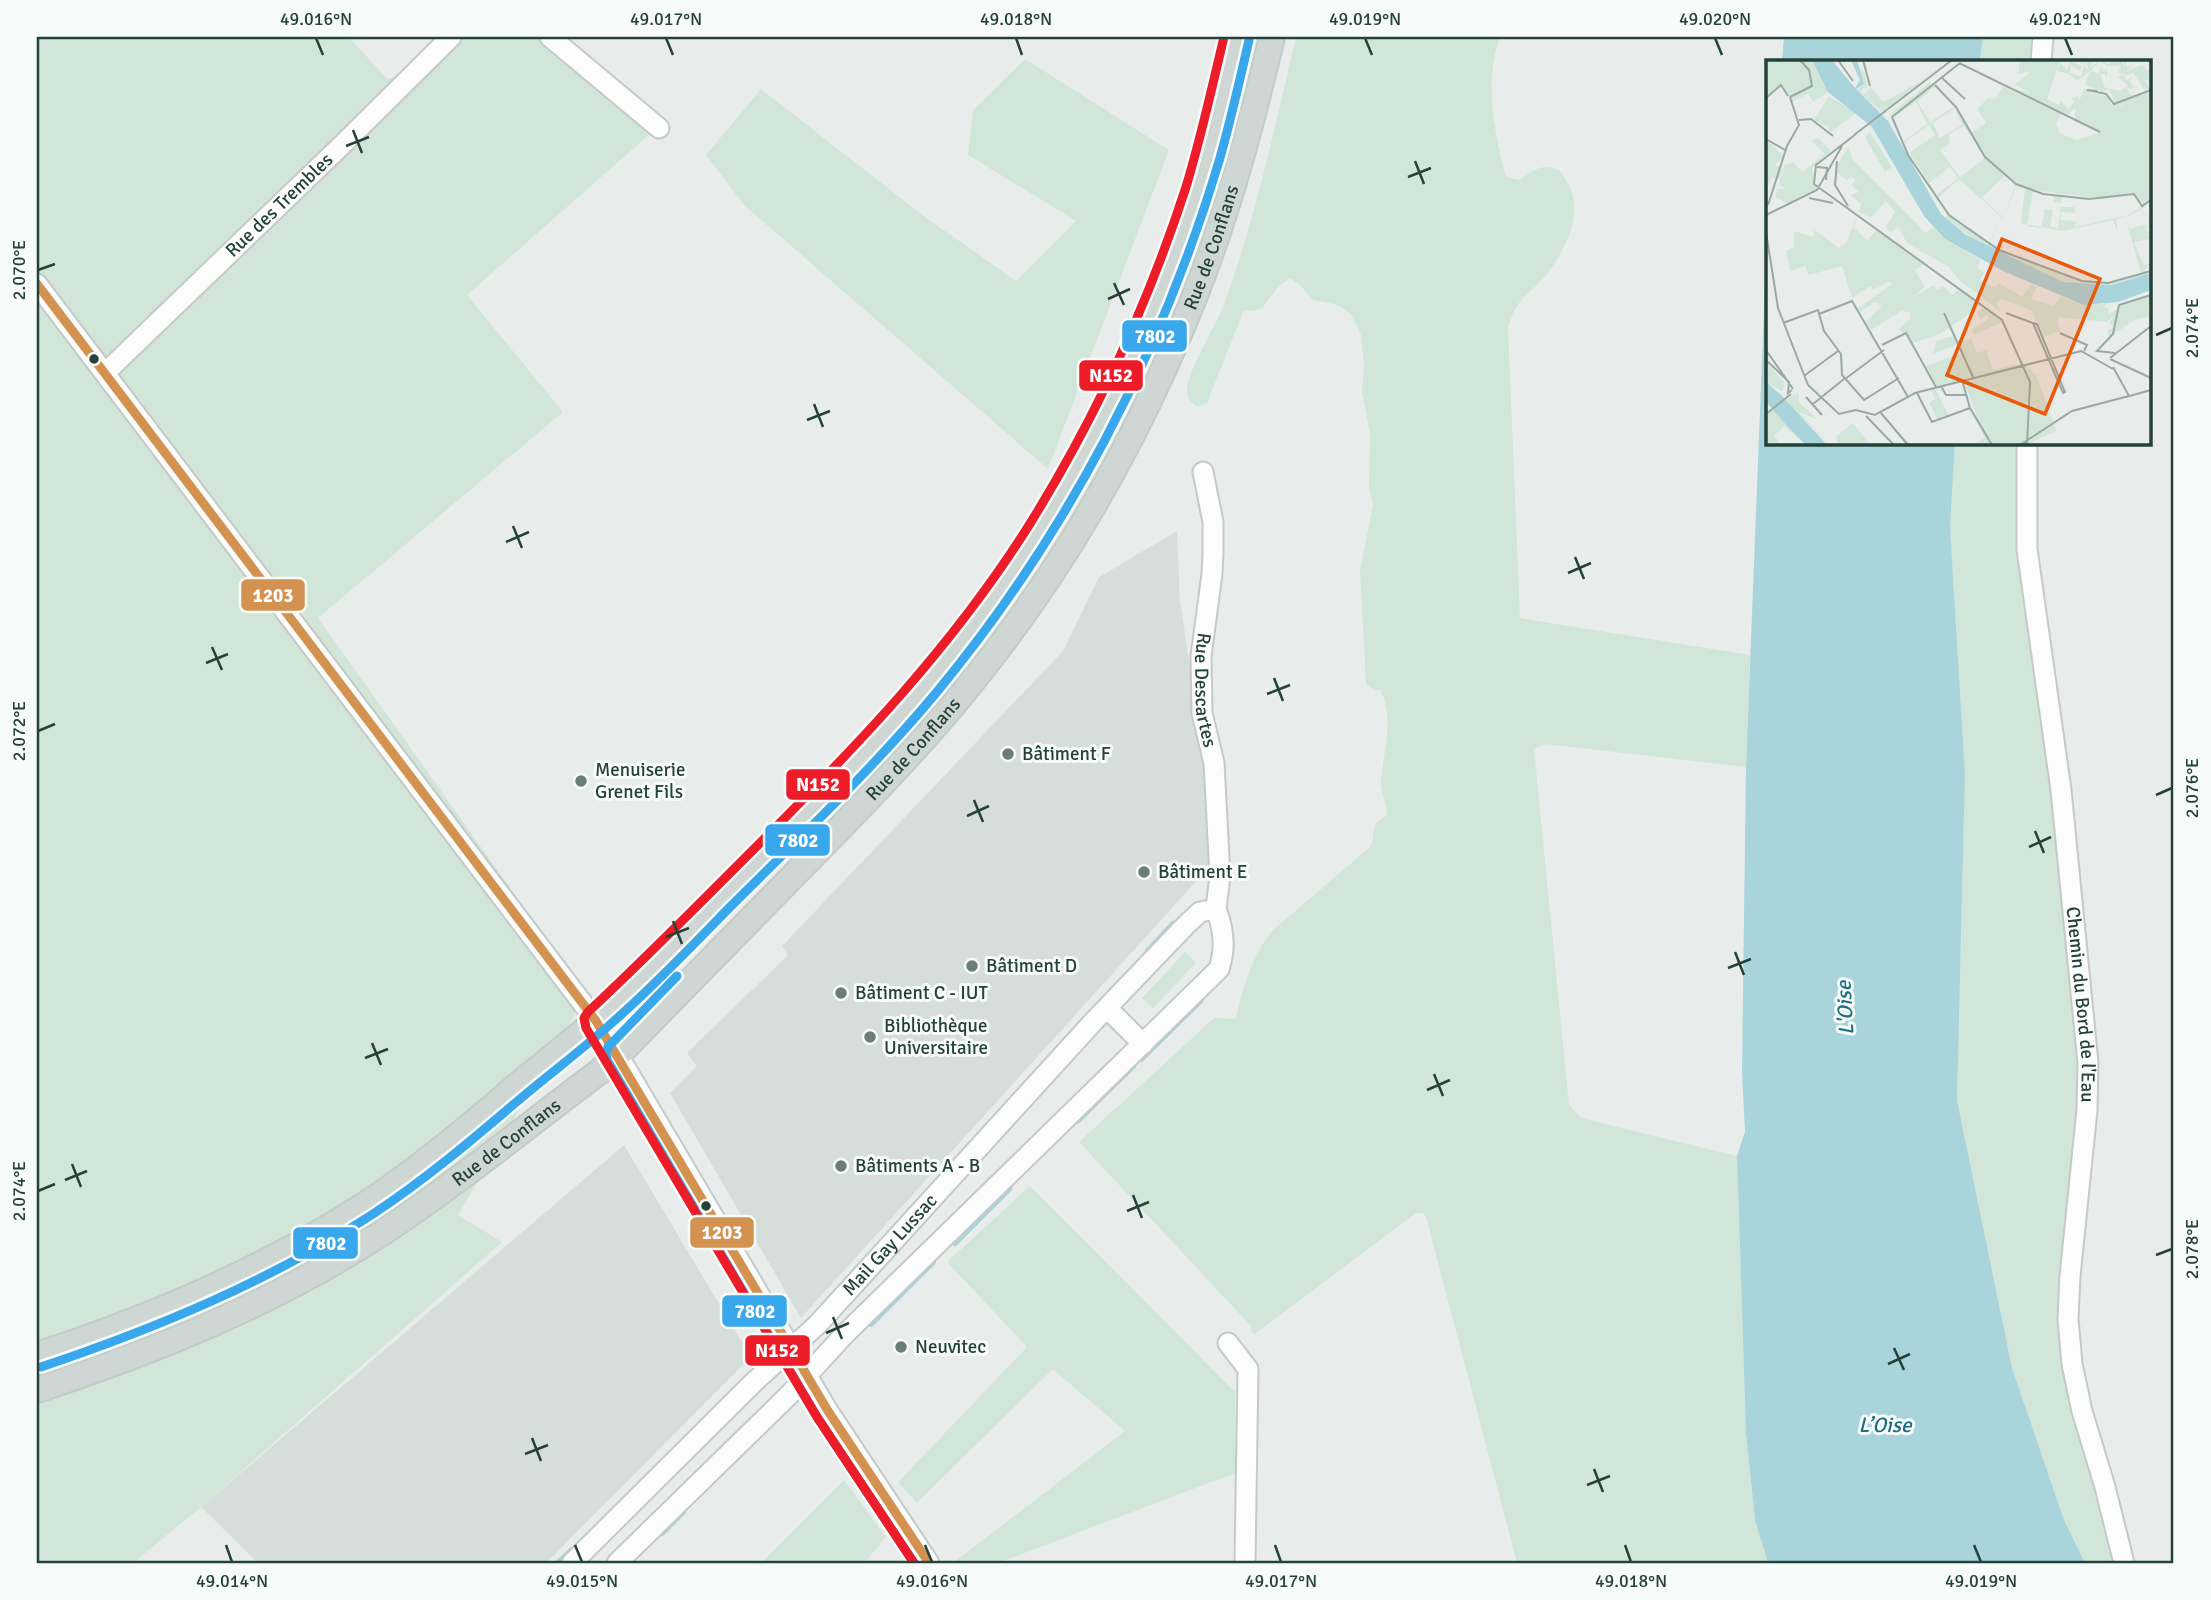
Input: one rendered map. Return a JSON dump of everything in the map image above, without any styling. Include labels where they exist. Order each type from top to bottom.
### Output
[{"type":"main road","name":"Rue de Conflans","points":[[37,1355],[93,1336],[197,1294],[266,1261],[334,1224],[426,1161],[596,1020],[850,770],[902,713],[973,627],[1039,532],[1102,421],[1160,294],[1186,221],[1209,149],[1237,37]]},
{"type":"main road","name":"Rue de Conflans","points":[[37,1390],[143,1353],[207,1327],[318,1272],[438,1195],[618,1055],[863,804],[940,721],[988,662],[1075,535],[1132,435],[1166,365],[1195,296],[1236,176],[1272,37]]},
{"type":"street","name":"Rue des Trembles","points":[[105,373],[344,144],[451,37]]},
{"type":"street","points":[[550,37],[659,128]]},
{"type":"street","points":[[2041,60],[2043,37]]},
{"type":"street","points":[[37,284],[596,1020],[828,1411],[929,1563]]},
{"type":"street","name":"Chemin du Bord de l'Eau","points":[[2027,444],[2027,549],[2061,790],[2088,1062],[2087,1110],[2068,1319],[2082,1411],[2124,1563]]},
{"type":"street","name":"Rue Descartes","points":[[1203,471],[1213,523],[1212,574],[1201,656],[1202,713],[1214,763],[1220,876],[1216,909]]},
{"type":"street","name":"Mail Gay Lussac","points":[[572,1563],[740,1396],[826,1316],[1107,1008],[1200,912],[1216,909],[1222,926],[1224,955],[1219,969],[845,1334],[788,1396],[622,1559],[603,1533]]},
{"type":"street","points":[[1107,1008],[1143,1044]]},
{"type":"street","points":[[1228,1342],[1248,1369],[1245,1563]]},
{"type":"shaded area","points":[[1177,531],[1180,601],[1206,771],[1210,866],[801,1318],[670,1093],[697,1066],[687,1053],[788,955],[782,946],[1063,651],[1099,577]]},
{"type":"shaded area","points":[[624,1145],[751,1357],[546,1563],[258,1563],[201,1507]]},
{"type":"green space","points":[[37,37],[349,37],[387,79],[408,74],[450,37],[544,37],[650,134],[467,295],[563,412],[318,618],[585,997],[458,1215],[502,1242],[201,1507],[133,1563],[37,1563]]},
{"type":"green space","points":[[1296,37],[1500,37],[1492,71],[1492,107],[1506,177],[1520,180],[1540,168],[1557,169],[1563,174],[1573,195],[1574,207],[1571,231],[1560,254],[1543,278],[1517,306],[1508,326],[1520,618],[1750,655],[1746,767],[1545,744],[1534,749],[1569,1105],[1581,1118],[1737,1156],[1746,1433],[1755,1520],[1768,1563],[1517,1563],[1423,1213],[1416,1213],[1255,1334],[1251,1331],[1251,1326],[1079,1142],[1214,1018],[1236,1019],[1249,972],[1265,940],[1370,847],[1375,825],[1387,815],[1381,782],[1387,711],[1380,690],[1366,684],[1360,571],[1373,505],[1369,487],[1370,434],[1362,392],[1364,365],[1361,335],[1351,314],[1335,304],[1313,300],[1290,278],[1279,286],[1262,308],[1244,310],[1207,403],[1198,407],[1187,393],[1192,372],[1225,302],[1246,237]]},
{"type":"green space","points":[[1983,37],[2032,37],[2035,60],[1980,60]]},
{"type":"green space","points":[[1025,59],[1169,150],[1048,469],[744,205],[706,155],[761,89],[921,214],[1016,281],[1076,221],[968,155],[973,110]]},
{"type":"green space","points":[[1955,444],[2022,444],[2047,726],[2083,1063],[2065,1318],[2123,1563],[2085,1563],[2064,1520],[2012,1368],[1957,1100],[1965,774],[1950,527]]},
{"type":"green space","points":[[1185,952],[1196,963],[1153,1008],[1142,998]]},
{"type":"green space","points":[[1030,1186],[1235,1392],[1235,1473],[998,1563],[953,1563],[1125,1431],[1053,1369],[917,1503],[898,1482],[1027,1347],[947,1262]]},
{"type":"green space","points":[[844,1480],[886,1537],[864,1563],[761,1563]]},
{"type":"water","points":[[1784,37],[1983,37],[1980,60],[1782,60]]},
{"type":"water","name":"L’Oise","points":[[1766,258],[1766,444],[1955,444],[1950,527],[1965,774],[1957,1100],[2012,1368],[2064,1520],[2085,1563],[1768,1563],[1755,1520],[1746,1433],[1737,1156],[1745,1132],[1742,1072],[1746,767]]},
{"type":"waterway","points":[[1148,951],[1173,924]]},
{"type":"waterway","points":[[1141,1059],[1200,1001]]},
{"type":"waterway","points":[[1077,1121],[1133,1066]]},
{"type":"waterway","points":[[955,1243],[1009,1189]]},
{"type":"waterway","points":[[871,1324],[933,1262]]},
{"type":"waterway","points":[[662,1533],[683,1512]]},
{"type":"waterway","points":[[558,1563],[571,1551]]},
{"type":"transit line","name":"N152","points":[[914,1563],[817,1417],[586,1028],[584,1018],[869,731],[938,651],[1002,567],[1077,442],[1137,317],[1186,187],[1224,37]]},
{"type":"transit line","name":"7802","points":[[41,1367],[170,1319],[253,1282],[334,1238],[411,1187],[467,1144],[629,1008],[886,749],[936,693],[1027,571],[1105,440],[1139,372],[1196,231],[1220,158],[1249,40]]},
{"type":"transit line","name":"1203","points":[[37,284],[596,1021],[828,1411],[929,1563]]},
{"type":"transit line","name":"7802","points":[[677,976],[608,1047],[607,1060],[817,1417],[914,1563]]},
{"type":"place","name":"Bâtiment F","points":[[1008,754]]},
{"type":"place","name":"Menuiserie Grenet Fils","points":[[581,781]]},
{"type":"place","name":"Bâtiment E","points":[[1144,872]]},
{"type":"place","name":"Bâtiment D","points":[[972,966]]},
{"type":"place","name":"Bâtiment C - IUT","points":[[841,993]]},
{"type":"place","name":"Bibliothèque Universitaire","points":[[870,1037]]},
{"type":"place","name":"Bâtiments A - B","points":[[841,1166]]},
{"type":"place","name":"Neuvitec","points":[[901,1347]]},
{"type":"water label","name":"L'Oise","points":[[1845,1008]]}]
